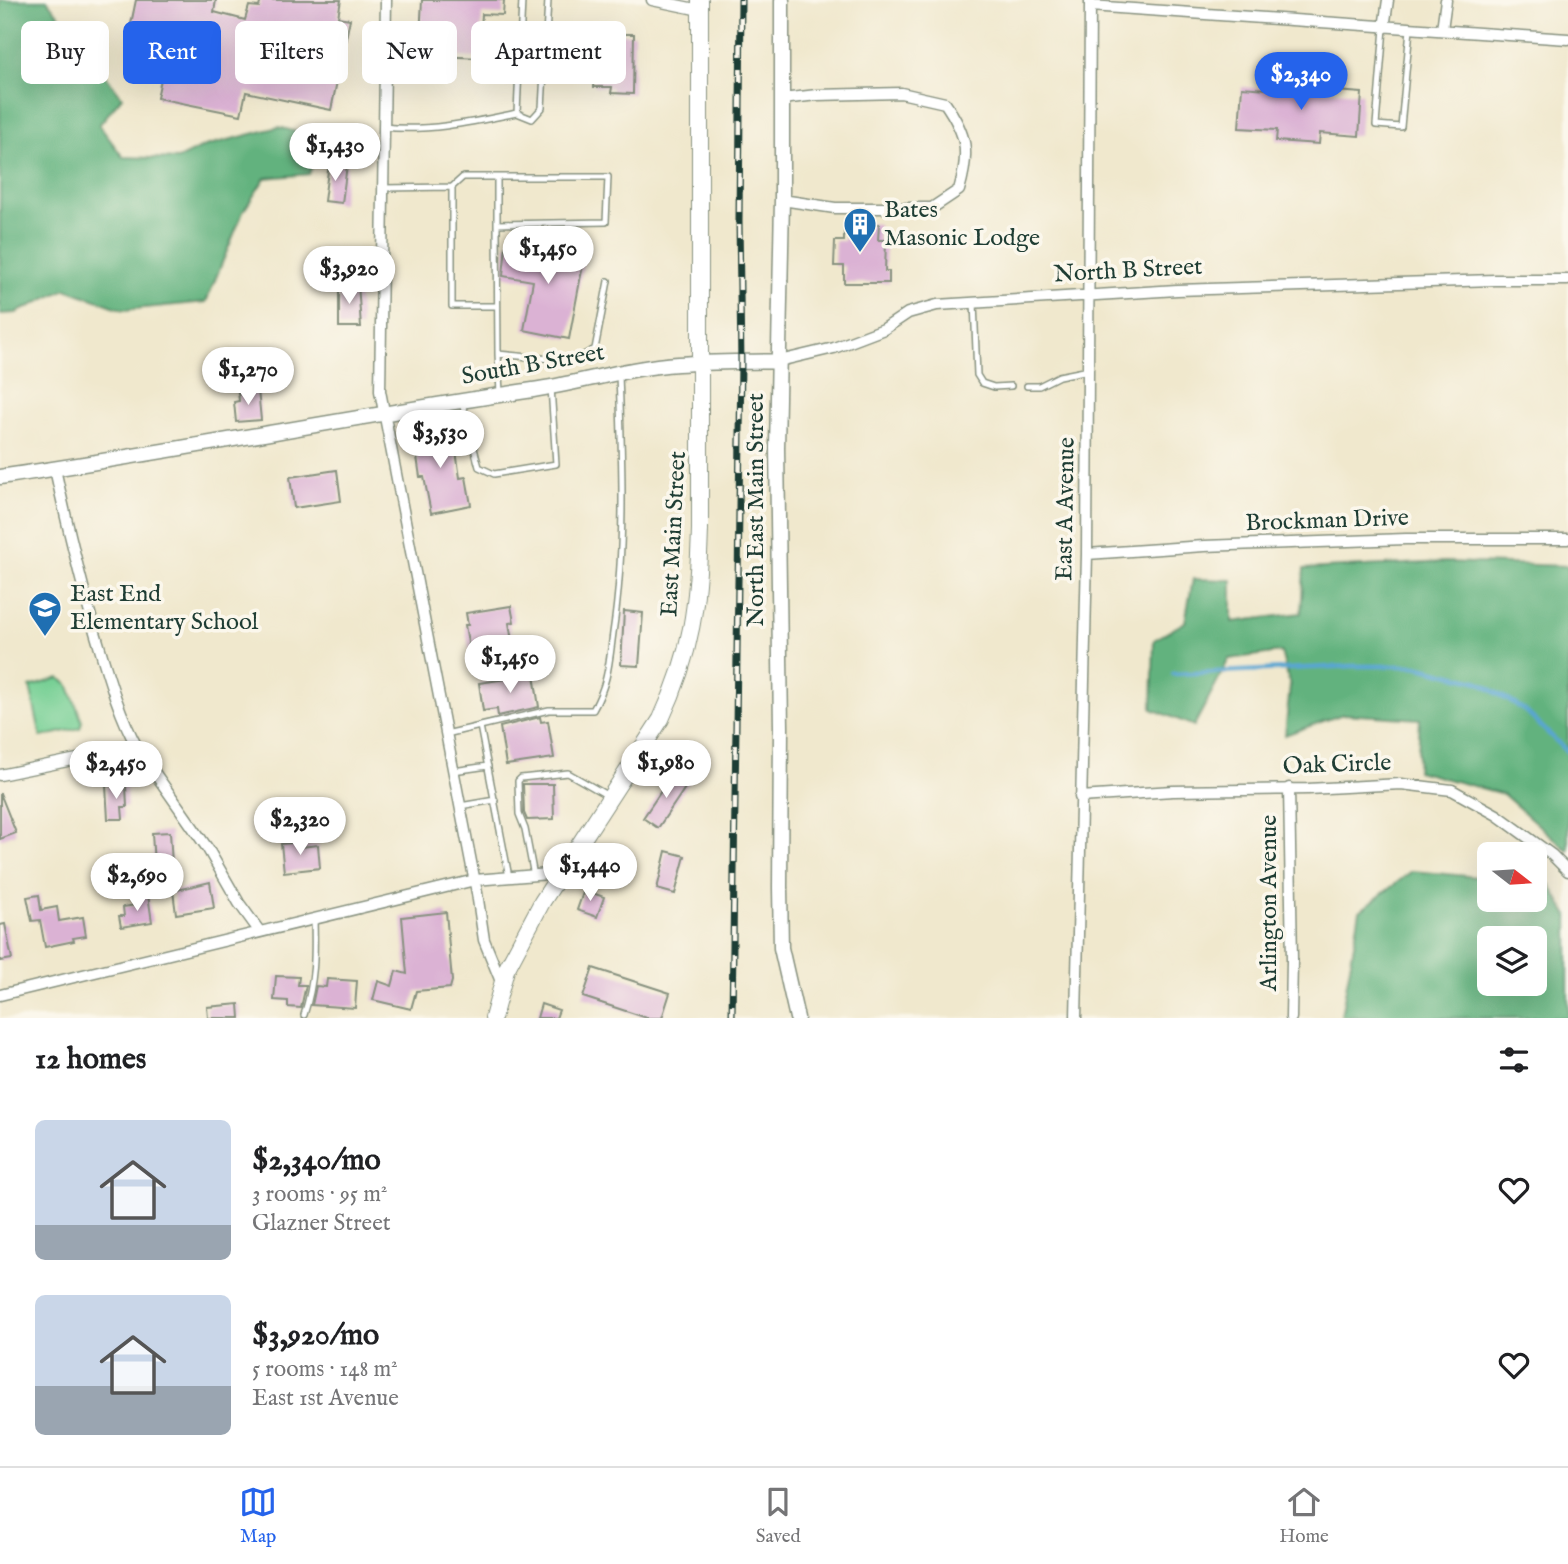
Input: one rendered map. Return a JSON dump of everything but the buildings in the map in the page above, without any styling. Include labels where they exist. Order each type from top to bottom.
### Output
[{"type":"main road","name":"East Main Street","points":[[493,1018],[502,984],[522,938],[661,719],[686,657],[694,619],[699,583],[700,5]]},
{"type":"street","points":[[386,0],[380,391],[475,880],[484,940],[502,984]]},
{"type":"street","points":[[652,0],[700,5]]},
{"type":"street","name":"North East Main Street","points":[[782,0],[782,200],[777,448],[781,948],[797,1018]]},
{"type":"street","points":[[1384,27],[1388,0]]},
{"type":"street","points":[[1442,29],[1446,0]]},
{"type":"street","points":[[1090,3],[1568,39]]},
{"type":"street","name":"East A Avenue","points":[[1076,1018],[1087,554],[1090,3]]},
{"type":"street","points":[[782,99],[817,95],[901,93],[944,103],[959,124],[966,144],[965,169],[959,190],[932,208],[835,208],[782,200]]},
{"type":"street","name":"North B Street","points":[[701,364],[779,361],[854,341],[918,310],[937,304],[1090,295],[1495,279],[1568,280]]},
{"type":"street","name":"South B Street","points":[[0,477],[678,364],[701,364]]},
{"type":"street","points":[[55,469],[85,595],[106,669],[128,731],[260,932]]},
{"type":"street","name":"Brockman Drive","points":[[1087,554],[1204,546],[1392,539],[1568,539]]},
{"type":"street","points":[[0,775],[138,749]]},
{"type":"street","name":"Oak Circle","points":[[1080,797],[1173,791],[1401,784],[1452,790],[1497,815],[1552,855],[1568,871]]},
{"type":"street","name":"Arlington Avenue","points":[[1289,788],[1291,1018]]},
{"type":"street","points":[[0,995],[475,880],[561,873]]},
{"type":"lane","points":[[517,113],[522,0]]},
{"type":"lane","points":[[383,127],[407,130],[448,126],[517,113],[532,119],[542,108],[548,0]]},
{"type":"lane","points":[[1384,27],[1376,125],[1401,127],[1410,28]]},
{"type":"lane","points":[[383,188],[452,187],[463,177],[608,177],[606,222],[497,224]]},
{"type":"lane","points":[[497,177],[500,395]]},
{"type":"lane","points":[[452,187],[452,306],[497,306]]},
{"type":"lane","points":[[498,354],[572,361],[595,349],[608,281]]},
{"type":"lane","points":[[974,302],[977,375],[982,383],[994,387],[1010,386]]},
{"type":"lane","points":[[1027,386],[1040,386],[1059,376],[1089,369]]},
{"type":"lane","points":[[446,734],[549,710],[593,710],[605,689],[619,596],[623,531],[619,374]]},
{"type":"lane","points":[[461,401],[479,467],[494,474],[556,464],[551,387]]},
{"type":"lane","points":[[480,726],[509,877]]},
{"type":"lane","points":[[453,771],[488,766]]},
{"type":"lane","points":[[534,876],[525,829],[519,814],[518,781],[521,778],[568,773],[611,797]]},
{"type":"lane","points":[[460,806],[495,800]]},
{"type":"lane","points":[[304,1015],[316,960],[314,919]]},
{"type":"green space","points":[[0,0],[47,0],[63,21],[21,21],[21,84],[109,84],[109,80],[122,97],[99,125],[123,157],[178,159],[205,146],[279,127],[322,139],[309,174],[265,178],[243,212],[206,302],[124,310],[66,289],[16,313],[0,314]]},
{"type":"green space","points":[[1445,562],[1568,566],[1568,851],[1503,794],[1417,771],[1420,719],[1343,714],[1285,735],[1290,686],[1281,652],[1229,659],[1194,726],[1152,709],[1154,640],[1185,622],[1193,579],[1232,580],[1232,622],[1301,613],[1304,569]]},
{"type":"green space","points":[[59,678],[68,684],[82,721],[80,728],[41,737],[30,687]]},
{"type":"green space","points":[[1412,871],[1477,877],[1477,912],[1547,912],[1547,884],[1550,884],[1568,916],[1568,1018],[1341,1016],[1360,911]]},
{"type":"waterway","points":[[1173,674],[1416,666],[1479,682],[1524,710],[1568,752]]},
{"type":"railway","points":[[732,1018],[741,363],[741,0]]},
{"type":"place","name":"Bates Masonic Lodge","points":[[860,254]]},
{"type":"place","name":"East End Elementary School","points":[[45,638]]}]
